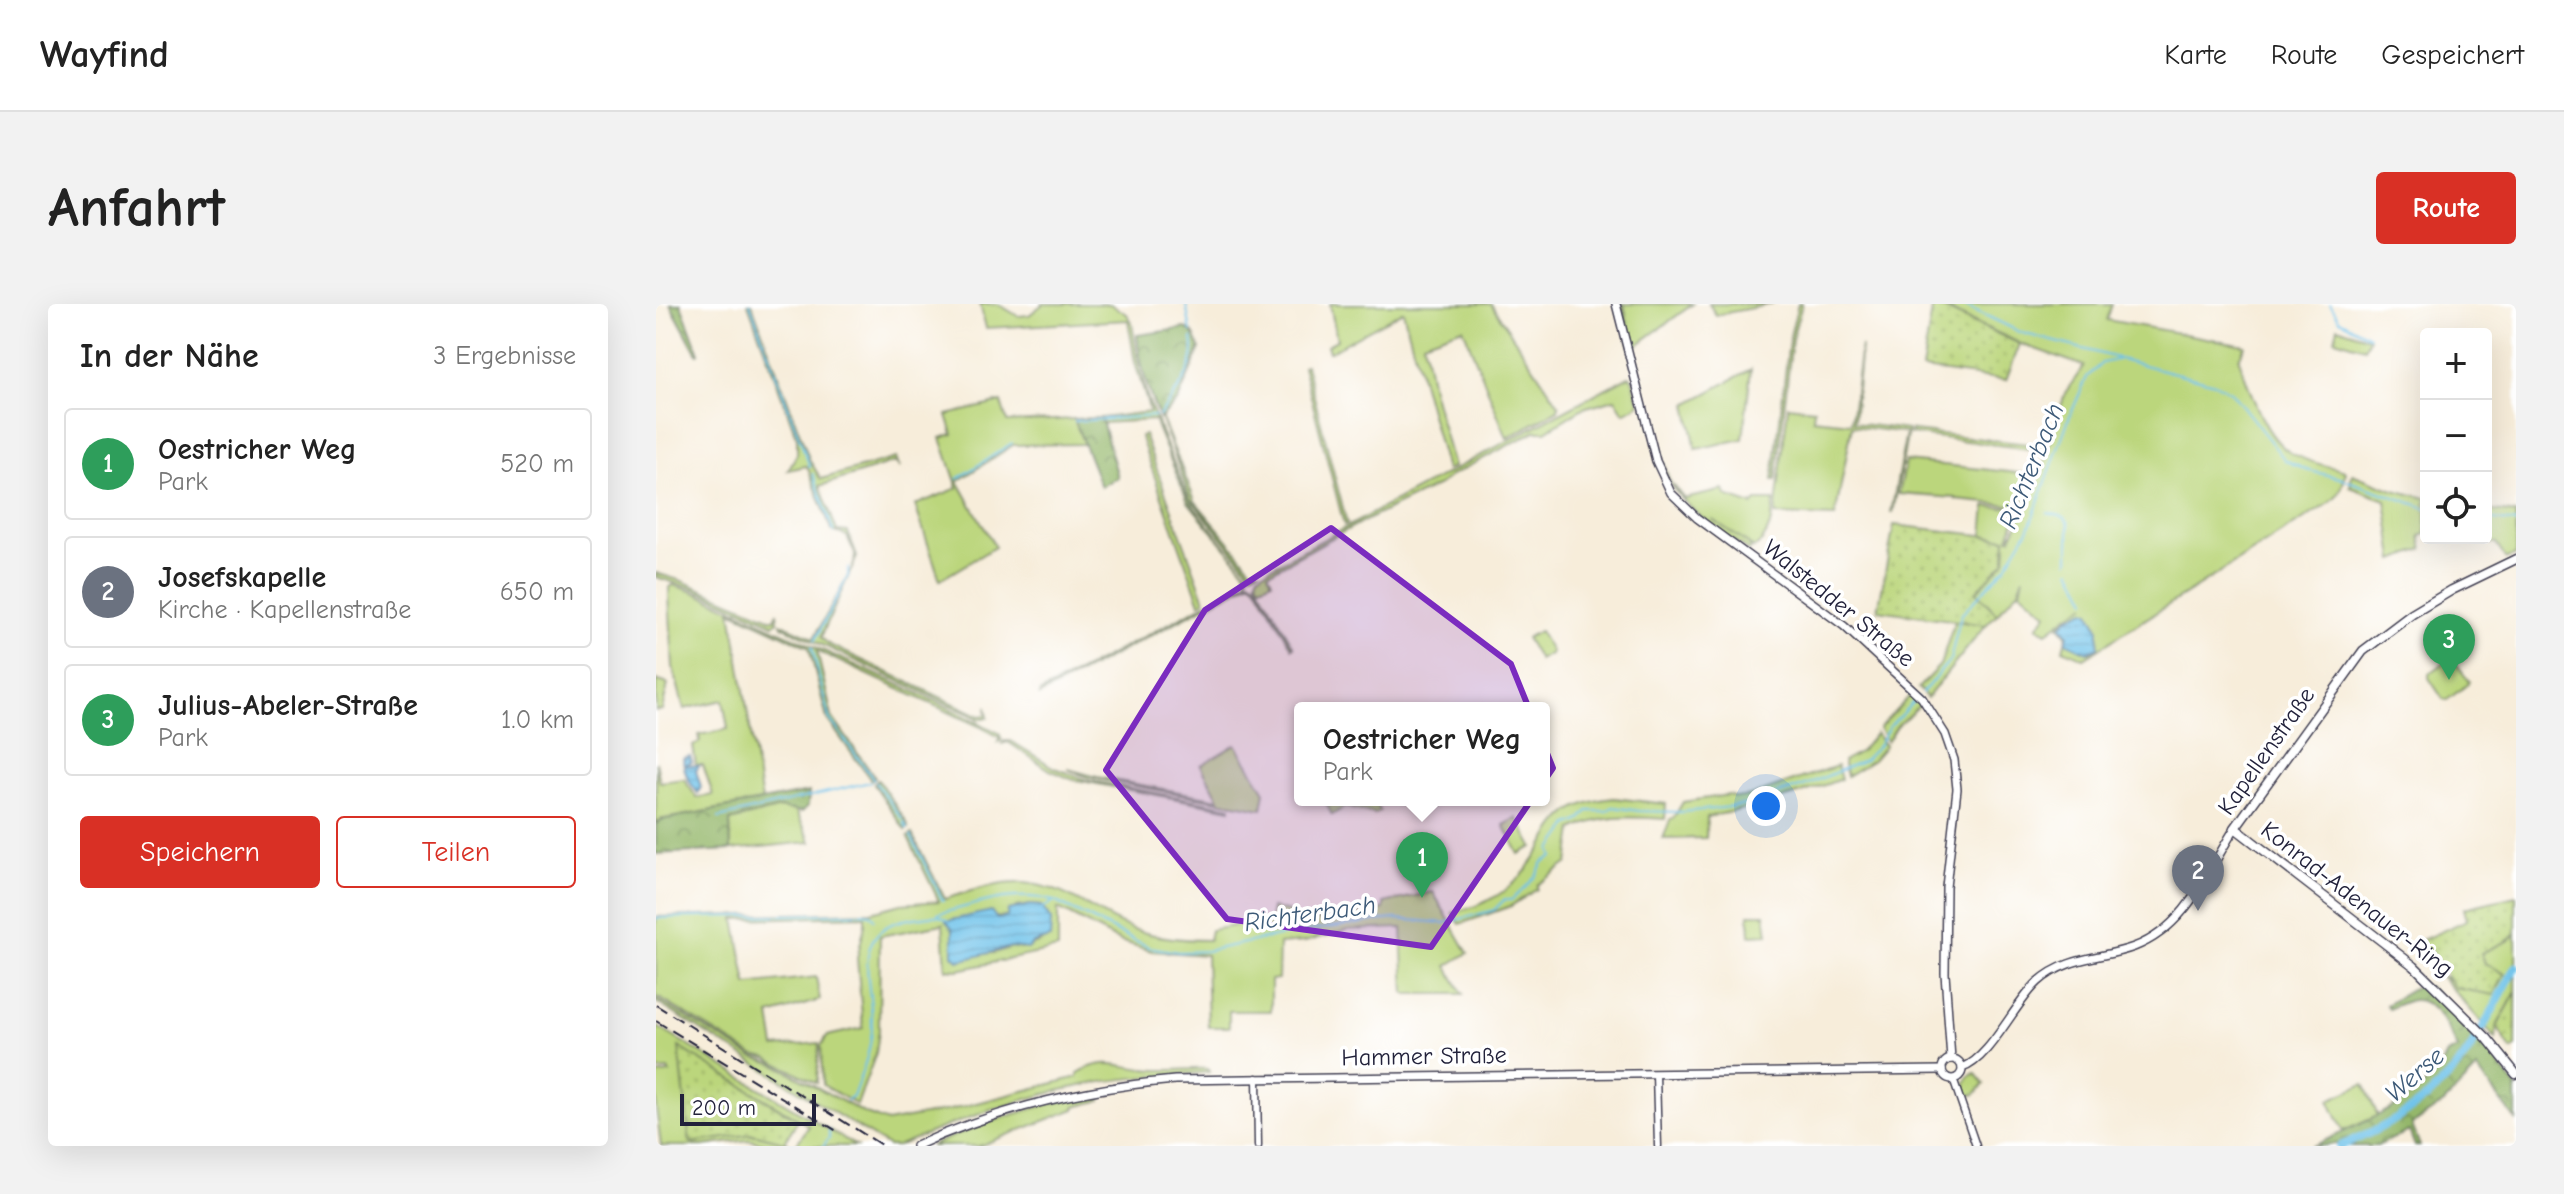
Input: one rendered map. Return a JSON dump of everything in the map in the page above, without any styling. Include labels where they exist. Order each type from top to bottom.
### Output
[{"type":"main road","name":"Walstedder Straße","points":[[1616,304],[1656,461],[1671,493],[1697,518],[1844,626],[1919,696],[1945,734],[1956,776],[1956,808],[1948,859],[1945,915],[1945,973],[1951,1059]]},
{"type":"main road","name":"Kapellenstraße","points":[[1962,1068],[1977,1062],[2020,1002],[2047,974],[2076,960],[2135,947],[2170,927],[2195,895],[2235,828],[2363,651],[2425,606],[2516,559]]},
{"type":"main road","name":"Konrad-Adenauer-Ring","points":[[2235,828],[2389,944],[2432,981],[2487,1038],[2516,1074]]},
{"type":"main road","points":[[1951,1059],[1957,1060],[1962,1068],[1959,1077],[1953,1079],[1945,1076],[1942,1070],[1943,1064],[1951,1059]]},
{"type":"main road","name":"Hammer Straße","points":[[916,1146],[989,1116],[1056,1097],[1175,1080],[1942,1070]]},
{"type":"street","points":[[1656,1074],[1658,1146]]},
{"type":"street","points":[[1257,1078],[1258,1146]]},
{"type":"street","points":[[1953,1079],[1976,1146]]},
{"type":"highlighted area","points":[[1331,528],[1511,664],[1553,768],[1431,947],[1227,919],[1106,770],[1205,610]]},
{"type":"green space","points":[[670,304],[681,304],[699,353],[697,354]]},
{"type":"green space","points":[[748,304],[752,304],[810,461],[821,479],[896,458],[900,468],[895,462],[820,486],[837,531],[848,532],[857,557],[854,563],[855,554],[847,536],[832,531],[807,466],[788,470],[797,454],[797,438]]},
{"type":"green space","points":[[980,304],[998,304],[1018,316],[1029,315],[1043,304],[1110,304],[1127,314],[1132,323],[1147,397],[1185,491],[1237,561],[1188,502],[1154,420],[1102,423],[1101,418],[1150,412],[1135,363],[1128,320],[986,328]]},
{"type":"green space","points":[[1330,304],[1491,304],[1559,405],[1558,410],[1507,438],[1463,328],[1423,342],[1453,467],[1446,470],[1403,311],[1329,352],[1327,345],[1337,340]]},
{"type":"green space","points":[[1619,304],[1622,304],[1631,340],[1624,304],[1693,304],[1634,347],[1655,439]]},
{"type":"green space","points":[[1709,304],[1773,304],[1716,315]]},
{"type":"green space","points":[[1798,304],[1802,304],[1792,339],[1776,480],[1773,480],[1789,340]]},
{"type":"green space","points":[[1933,304],[2020,344],[2006,380],[1922,369]]},
{"type":"green space","points":[[1936,304],[2112,304],[2107,320],[2245,345],[2239,359],[2252,397],[2272,435],[2297,456],[2346,471],[2341,490],[2328,504],[2084,658],[2063,649],[2067,636],[2059,626],[2065,618],[2047,632],[2037,627],[2047,614],[2021,591],[2024,576],[2019,590],[1997,614],[1976,592],[2005,559],[2006,538],[1983,535],[1986,506],[2019,508],[2011,538],[2042,471],[2065,393],[2084,366],[2021,344]],"holes":[[[2086,610],[2099,630],[2098,647],[2089,652],[2067,642],[2068,634],[2063,624],[2068,618]]]},
{"type":"green space","points":[[2338,327],[2369,338],[2365,348],[2335,339]]},
{"type":"green space","points":[[1186,328],[1193,333],[1200,348],[1178,401],[1160,419],[1145,378],[1137,335]]},
{"type":"green space","points":[[1861,346],[1854,423],[1908,430],[1893,513],[1906,433],[1852,426],[1835,517],[1775,515],[1788,406],[1814,409],[1813,419],[1851,423]]},
{"type":"green space","points":[[1306,365],[1347,524],[1344,525],[1303,366]]},
{"type":"green space","points":[[1751,369],[1743,439],[1696,449],[1687,404]]},
{"type":"green space","points":[[1629,376],[1640,404],[1624,413],[1615,399],[1583,408],[1546,431],[1535,431],[1450,476],[1441,484],[1356,525],[1268,573],[1272,581],[1261,586],[1257,581],[1258,575],[1266,570]]},
{"type":"green space","points":[[1001,402],[1007,422],[1074,419],[1084,444],[1013,445],[958,481],[995,547],[940,580],[915,505],[958,488],[941,438],[953,434],[947,415]]},
{"type":"green space","points":[[1161,417],[1195,501],[1251,568],[1259,570],[1251,573],[1190,498]]},
{"type":"green space","points":[[1101,418],[1118,477],[1101,487],[1074,419]]},
{"type":"green space","points":[[1911,430],[2046,446],[2045,451],[1910,434]]},
{"type":"green space","points":[[1144,435],[1205,600],[1200,603],[1142,441],[1141,436]]},
{"type":"green space","points":[[1656,442],[1670,482],[1684,499],[1724,490],[1726,496],[1752,505],[1756,501],[1774,501],[1764,539],[1754,548],[1712,519],[1749,545],[1751,549],[1748,551],[1706,522],[1706,519],[1685,502],[1672,486],[1663,469],[1654,445]]},
{"type":"green space","points":[[1906,461],[2038,475],[2020,506],[1899,494]]},
{"type":"green space","points":[[2352,474],[2420,496],[2420,544],[2423,549],[2394,560],[2386,500],[2350,487]]},
{"type":"green space","points":[[2492,511],[2516,514],[2516,555],[2506,559],[2496,544],[2492,543]]},
{"type":"green space","points":[[1894,525],[2006,538],[2005,560],[1976,592],[1997,614],[1986,625],[1878,610]]},
{"type":"green space","points":[[851,571],[821,637],[828,644],[980,716],[987,715],[986,707],[988,718],[980,719],[782,626],[781,623],[814,638]]},
{"type":"green space","points":[[656,573],[772,619],[775,619],[777,612],[778,621],[774,624],[694,589],[656,577]]},
{"type":"green space","points":[[1250,580],[1259,586],[1294,647],[1256,585],[1251,582],[1040,695],[1041,692]]},
{"type":"green space","points":[[673,585],[937,702],[999,733],[1002,740],[998,742],[999,737],[981,727],[817,651],[832,717],[875,778],[871,780],[827,719],[809,647],[731,611],[762,801],[660,820],[656,825],[656,762],[660,782],[684,779],[697,798],[713,795],[703,765],[696,765],[693,746],[700,742],[699,735],[728,729],[723,700],[684,709],[673,667],[669,588]]},
{"type":"green space","points":[[1955,621],[1986,625],[1927,698],[1918,688],[1940,665]]},
{"type":"green space","points":[[1539,631],[1552,653],[1539,660],[1526,638]]},
{"type":"green space","points":[[2451,658],[2469,681],[2447,700],[2443,699],[2429,674]]},
{"type":"green space","points":[[656,680],[668,684],[662,710],[656,711]]},
{"type":"green space","points":[[1911,695],[1921,704],[1897,726],[1887,742],[1879,728]]},
{"type":"green space","points":[[1876,733],[1885,746],[1873,760],[1847,776],[1843,761],[1861,751]]},
{"type":"green space","points":[[1011,741],[1055,768],[1086,780],[1231,809],[1071,779],[1050,770],[1008,742],[1001,744]]},
{"type":"green space","points":[[1236,744],[1265,792],[1262,809],[1087,777],[1068,769],[1219,799],[1201,765]]},
{"type":"green space","points":[[1837,766],[1841,779],[1774,801],[1707,817],[1706,838],[1663,839],[1670,820],[1683,802],[1728,795],[1736,798],[1750,796]]},
{"type":"green space","points":[[878,780],[907,823],[905,830],[874,784]]},
{"type":"green space","points":[[809,792],[808,806],[802,812],[780,808],[730,821],[731,850],[656,854],[656,825],[660,820]]},
{"type":"green space","points":[[1614,798],[1666,804],[1665,819],[1606,819],[1573,830],[1568,863],[1537,885],[1537,889],[1511,906],[1460,924],[1453,913],[1484,903],[1512,885],[1568,813],[1594,801]]},
{"type":"green space","points":[[1328,806],[1377,806],[1380,811],[1375,814],[1345,807],[1332,815]]},
{"type":"green space","points":[[780,808],[795,809],[811,842],[731,850],[730,821]]},
{"type":"green space","points":[[1517,818],[1533,847],[1519,854],[1504,825]]},
{"type":"green space","points":[[912,834],[945,899],[1003,884],[1039,885],[1068,895],[1136,930],[1172,938],[1209,940],[1211,930],[1270,919],[1272,908],[1290,912],[1291,924],[1384,909],[1384,903],[1433,892],[1468,953],[1447,966],[1463,994],[1405,994],[1402,928],[1348,930],[1305,942],[1279,944],[1278,979],[1271,980],[1271,1011],[1229,1011],[1229,1027],[1208,1027],[1206,955],[1152,951],[1120,941],[1058,909],[1058,949],[958,970],[946,969],[943,924],[880,936],[879,1031],[876,1053],[857,1105],[823,1085],[821,1046],[827,1036],[863,1028],[857,958],[865,916],[735,919],[747,985],[816,977],[820,1000],[770,1015],[775,1047],[819,1043],[817,1083],[767,1058],[753,1055],[656,996],[656,917],[871,912],[901,904],[939,901],[908,837]],"holes":[[[1041,906],[1051,920],[1041,942],[994,953],[953,955],[953,929],[947,921],[1008,917],[1016,907]]]},
{"type":"green space","points":[[2516,896],[2516,934],[2481,953],[2485,963],[2505,974],[2494,995],[2455,988],[2429,949],[2413,944],[2467,920],[2464,908]]},
{"type":"green space","points":[[1749,914],[1765,914],[1768,934],[1750,935]]},
{"type":"green space","points":[[2516,934],[2516,992],[2497,1026],[2496,1039],[2441,976],[2447,980],[2505,974],[2485,963],[2481,953]]},
{"type":"green space","points":[[2418,986],[2429,987],[2475,1036],[2462,1056],[2427,1095],[2384,1125],[2337,1143],[2312,1146],[2369,1120],[2407,1098],[2438,1070],[2447,1054],[2458,1049],[2451,1033],[2428,1004],[2413,1000],[2388,1009],[2386,1005]]},
{"type":"green space","points":[[2516,992],[2516,1047],[2511,1050],[2497,1027]]},
{"type":"green space","points":[[656,999],[753,1057],[773,1063],[864,1113],[887,1122],[950,1110],[1078,1077],[1078,1073],[1096,1065],[1153,1070],[1208,1069],[1209,1072],[1120,1079],[1066,1089],[992,1110],[897,1146],[888,1146],[656,1002]]},
{"type":"green space","points":[[656,1026],[856,1146],[795,1146],[809,1126],[680,1048],[690,1142],[756,1135],[793,1146],[749,1140],[702,1146],[661,1146],[656,1075],[670,1073],[668,1070],[656,1071]]},
{"type":"green space","points":[[2479,1039],[2516,1087],[2516,1120],[2477,1069],[2444,1103],[2412,1125],[2420,1146],[2415,1146],[2409,1131],[2377,1146],[2345,1146],[2385,1127],[2421,1103],[2452,1074]]},
{"type":"green space","points":[[679,1047],[798,1120],[784,1142],[753,1134],[690,1143]]},
{"type":"green space","points":[[1975,1073],[1984,1084],[1975,1094],[1968,1096],[1966,1083]]},
{"type":"green space","points":[[2364,1084],[2378,1116],[2343,1131],[2329,1100]]},
{"type":"green space","points":[[1100,1094],[1101,1100],[1075,1107],[979,1146],[930,1146],[1013,1114]]},
{"type":"water","points":[[2085,610],[2090,612],[2099,630],[2098,647],[2087,652],[2066,642],[2068,634],[2061,627],[2068,618]]},
{"type":"water","points":[[690,756],[692,762],[685,765],[699,766],[696,771],[701,787],[698,793],[684,768],[683,758]]},
{"type":"water","points":[[1041,906],[1051,920],[1050,938],[1033,943],[1028,949],[1011,947],[959,961],[953,955],[953,929],[946,921],[991,911],[997,919],[1007,917],[1008,910]]},
{"type":"waterway","points":[[750,304],[810,467]]},
{"type":"waterway","points":[[1186,304],[1191,332]]},
{"type":"waterway","points":[[1962,304],[2022,333],[2117,358]]},
{"type":"waterway","points":[[2330,304],[2340,320],[2369,336]]},
{"type":"waterway","points":[[1159,416],[1189,370],[1192,338]]},
{"type":"waterway","name":"Richterbach","points":[[1922,693],[1950,660],[1961,615],[2006,566],[2029,528],[2087,377],[2102,363],[2120,359],[2215,383],[2232,393],[2285,460],[2306,470],[2340,478],[2420,506]]},
{"type":"waterway","points":[[1075,421],[1155,416]]},
{"type":"waterway","points":[[957,479],[1012,443]]},
{"type":"waterway","points":[[813,474],[834,533]]},
{"type":"waterway","points":[[2048,513],[2064,517],[2069,523],[2069,561]]},
{"type":"waterway","name":"Richterbach","points":[[2492,520],[2516,523]]},
{"type":"waterway","points":[[815,640],[848,576],[848,568]]},
{"type":"waterway","points":[[2071,569],[2087,600]]},
{"type":"waterway","points":[[812,647],[829,718],[874,780]]},
{"type":"waterway","name":"Richterbach","points":[[1042,909],[1054,901],[1149,947],[1179,952],[1206,951],[1293,933],[1374,921],[1395,919],[1445,923],[1494,910],[1504,900],[1511,900],[1535,877],[1543,862],[1553,857],[1551,850],[1569,825],[1579,821],[1588,811],[1606,811],[1613,807],[1680,812],[1714,809],[1745,805],[1809,784],[1864,760],[1878,746],[1889,727],[1918,697]]},
{"type":"waterway","points":[[719,818],[870,782]]},
{"type":"waterway","points":[[876,783],[902,819]]},
{"type":"waterway","points":[[904,822],[907,829]]},
{"type":"waterway","points":[[911,836],[943,901]]},
{"type":"waterway","points":[[938,914],[1009,897],[1053,901]]},
{"type":"waterway","points":[[656,918],[863,913],[870,914],[874,919]]},
{"type":"waterway","name":"Richterbach","points":[[847,1100],[853,1097],[870,1044],[872,1025],[868,957],[871,943],[879,932],[893,923],[932,916],[949,921]]},
{"type":"waterway","name":"Werse","points":[[2340,1146],[2392,1121],[2439,1087],[2471,1047],[2516,967]]},
{"type":"waterway","name":"Richterbach","points":[[823,1146],[829,1138],[829,1130]]},
{"type":"railway","points":[[656,1005],[883,1146]]},
{"type":"railway","points":[[656,1021],[837,1131]]},
{"type":"place","name":"Julius-Abeler-Straße","points":[[2449,680]]},
{"type":"place","name":"Oestricher Weg","points":[[1422,898]]},
{"type":"place","name":"Josefskapelle","points":[[2198,911]]}]
